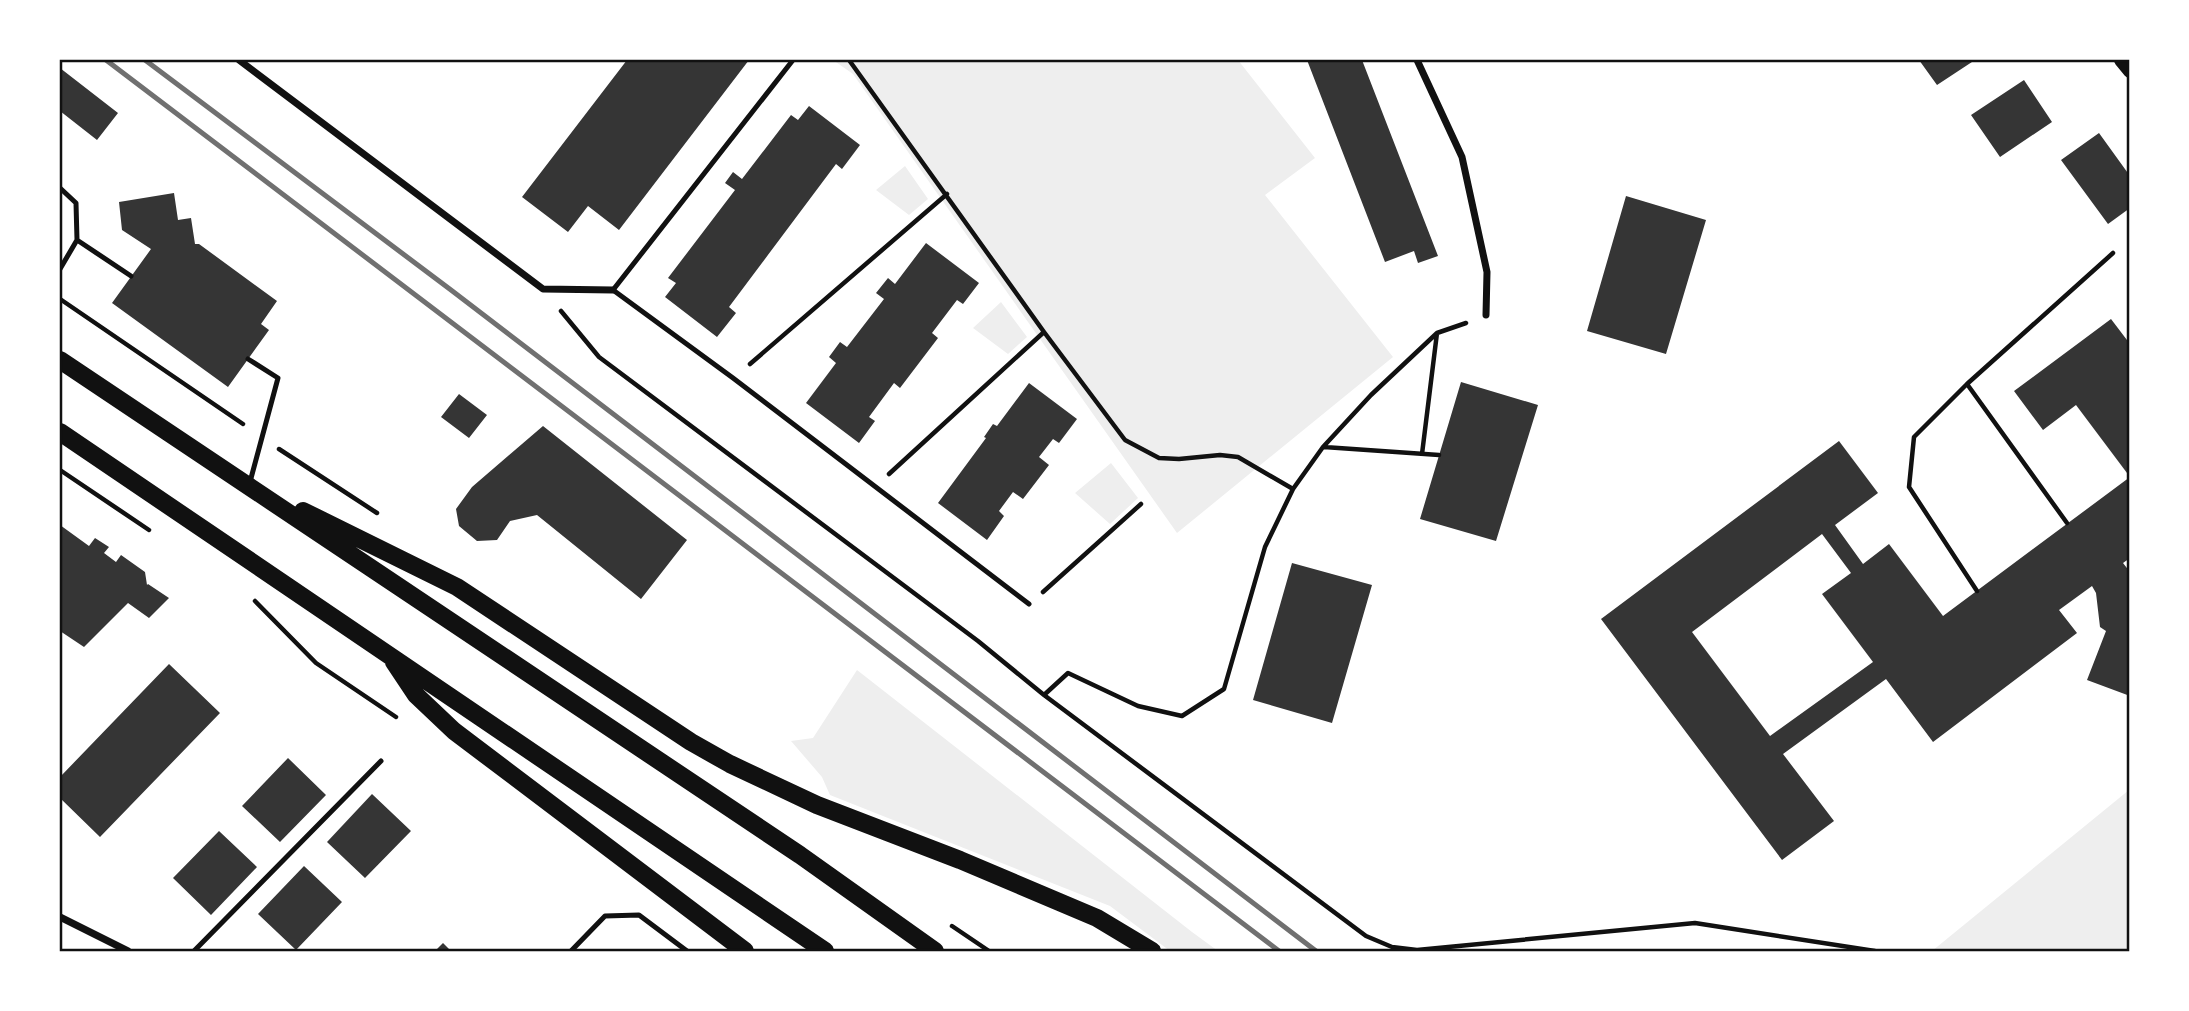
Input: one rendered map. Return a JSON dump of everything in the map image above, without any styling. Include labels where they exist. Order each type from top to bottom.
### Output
[{"type":"main road","points":[[2121,60],[2130,71]]},
{"type":"main road","points":[[60,360],[800,855],[935,951]]},
{"type":"main road","points":[[60,432],[825,951]]},
{"type":"main road","points":[[249,485],[457,587],[691,743],[730,764],[817,805],[960,860],[1097,918],[1152,951]]},
{"type":"main road","points":[[388,654],[416,695],[454,731],[745,951]]},
{"type":"street","points":[[239,60],[543,289],[613,290]]},
{"type":"street","points":[[1417,60],[1462,157],[1487,272],[1486,315]]},
{"type":"street","points":[[60,917],[128,951]]},
{"type":"lane","points":[[793,60],[613,290],[1029,604]]},
{"type":"lane","points":[[60,188],[76,203],[77,240],[60,270]]},
{"type":"lane","points":[[77,240],[131,276]]},
{"type":"lane","points":[[248,359],[278,378],[249,485]]},
{"type":"lane","points":[[194,951],[381,761]]},
{"type":"lane","points":[[571,951],[605,916],[639,915],[687,951]]},
{"type":"path","points":[[849,60],[1096,404],[1125,440],[1160,458],[1178,460],[1220,455],[1238,457],[1293,489]]},
{"type":"path","points":[[733,378],[947,194]]},
{"type":"path","points":[[1977,591],[1909,487],[1914,437],[1967,384],[2113,253]]},
{"type":"path","points":[[543,289],[599,357],[1366,936],[1392,947],[1416,950],[1696,923],[1875,951]]},
{"type":"path","points":[[1044,695],[1068,673],[1138,706],[1182,716],[1224,689],[1265,547],[1293,489],[1323,447],[1371,395],[1437,333],[1486,315]]},
{"type":"path","points":[[876,486],[1044,332]]},
{"type":"path","points":[[1422,454],[1437,333]]},
{"type":"path","points":[[1967,384],[2067,523]]},
{"type":"path","points":[[1323,447],[1439,455]]},
{"type":"path","points":[[1029,604],[1141,504]]},
{"type":"shaded area","points":[[833,60],[1238,60],[1315,158],[1265,195],[1393,357],[1177,533],[853,74]]},
{"type":"shaded area","points":[[905,166],[928,199],[909,215],[876,190]]},
{"type":"shaded area","points":[[1001,302],[1027,337],[1008,354],[973,328]]},
{"type":"shaded area","points":[[1111,463],[1138,498],[1110,524],[1075,493]]},
{"type":"shaded area","points":[[857,670],[1218,951],[1170,951],[1110,906],[830,795],[822,777],[791,741],[813,738]]},
{"type":"shaded area","points":[[2129,790],[2129,951],[1932,951]]},
{"type":"building","points":[[627,60],[749,60],[619,230],[588,206],[568,232],[522,197]]},
{"type":"building","points":[[1307,60],[1362,60],[1438,256],[1418,263],[1414,251],[1385,262]]},
{"type":"building","points":[[1919,60],[1975,60],[1937,85]]},
{"type":"building","points":[[60,68],[118,113],[97,140],[60,111]]},
{"type":"building","points":[[2024,80],[2052,122],[2000,157],[1971,115]]},
{"type":"building","points":[[809,106],[860,145],[842,169],[836,164],[729,307],[736,313],[717,337],[665,297],[676,283],[668,278],[735,190],[725,183],[733,172],[742,179],[791,115],[798,120]]},
{"type":"building","points":[[2099,133],[2130,176],[2130,208],[2108,224],[2061,160]]},
{"type":"building","points":[[174,193],[178,220],[191,218],[195,244],[199,244],[277,301],[261,324],[269,330],[228,387],[112,303],[151,249],[122,230],[119,202]]},
{"type":"building","points":[[1626,196],[1706,220],[1666,354],[1587,331]]},
{"type":"building","points":[[926,243],[979,283],[963,304],[957,300],[932,333],[938,338],[900,388],[894,383],[869,417],[875,421],[859,443],[806,403],[836,363],[829,357],[840,342],[847,347],[884,299],[876,293],[888,278],[895,284]]},
{"type":"building","points":[[2111,319],[2130,344],[2130,477],[2076,405],[2043,430],[2014,391]]},
{"type":"building","points":[[1461,382],[1538,405],[1496,541],[1420,519]]},
{"type":"building","points":[[1029,383],[1077,419],[1059,443],[1053,439],[1039,457],[1049,465],[1023,499],[1013,492],[999,511],[1004,516],[987,540],[938,503],[986,438],[984,437],[993,424],[997,426]]},
{"type":"building","points":[[459,394],[487,415],[469,438],[441,417]]},
{"type":"building","points":[[543,426],[687,540],[641,599],[537,515],[510,521],[497,540],[477,541],[459,526],[456,509],[472,487]]},
{"type":"building","points":[[1839,441],[1878,493],[1835,525],[1863,564],[1889,544],[1943,616],[2130,477],[2130,558],[2123,563],[2130,572],[2130,696],[2087,680],[2106,631],[2100,627],[2096,593],[2092,586],[2059,610],[2077,633],[1933,742],[1886,679],[1783,754],[1834,821],[1782,860],[1601,619]],"holes":[[[1822,534],[1851,573],[1822,594],[1873,662],[1770,736],[1692,632]]]},
{"type":"building","points":[[60,525],[89,546],[95,538],[109,547],[104,553],[116,562],[121,555],[145,572],[147,585],[169,598],[149,618],[128,603],[84,647],[60,631]]},
{"type":"building","points":[[1292,563],[1372,585],[1332,723],[1253,700]]},
{"type":"building","points":[[169,664],[220,713],[100,837],[60,798],[60,777]]},
{"type":"building","points":[[288,758],[326,795],[280,842],[242,806]]},
{"type":"building","points":[[372,794],[411,831],[365,878],[327,842]]},
{"type":"building","points":[[219,831],[257,867],[211,915],[173,878]]},
{"type":"building","points":[[304,866],[342,902],[296,950],[258,914]]},
{"type":"building","points":[[443,943],[451,951],[435,951]]},
{"type":"railway","points":[[106,60],[1279,951]]},
{"type":"railway","points":[[145,60],[451,290],[1316,951]]}]
